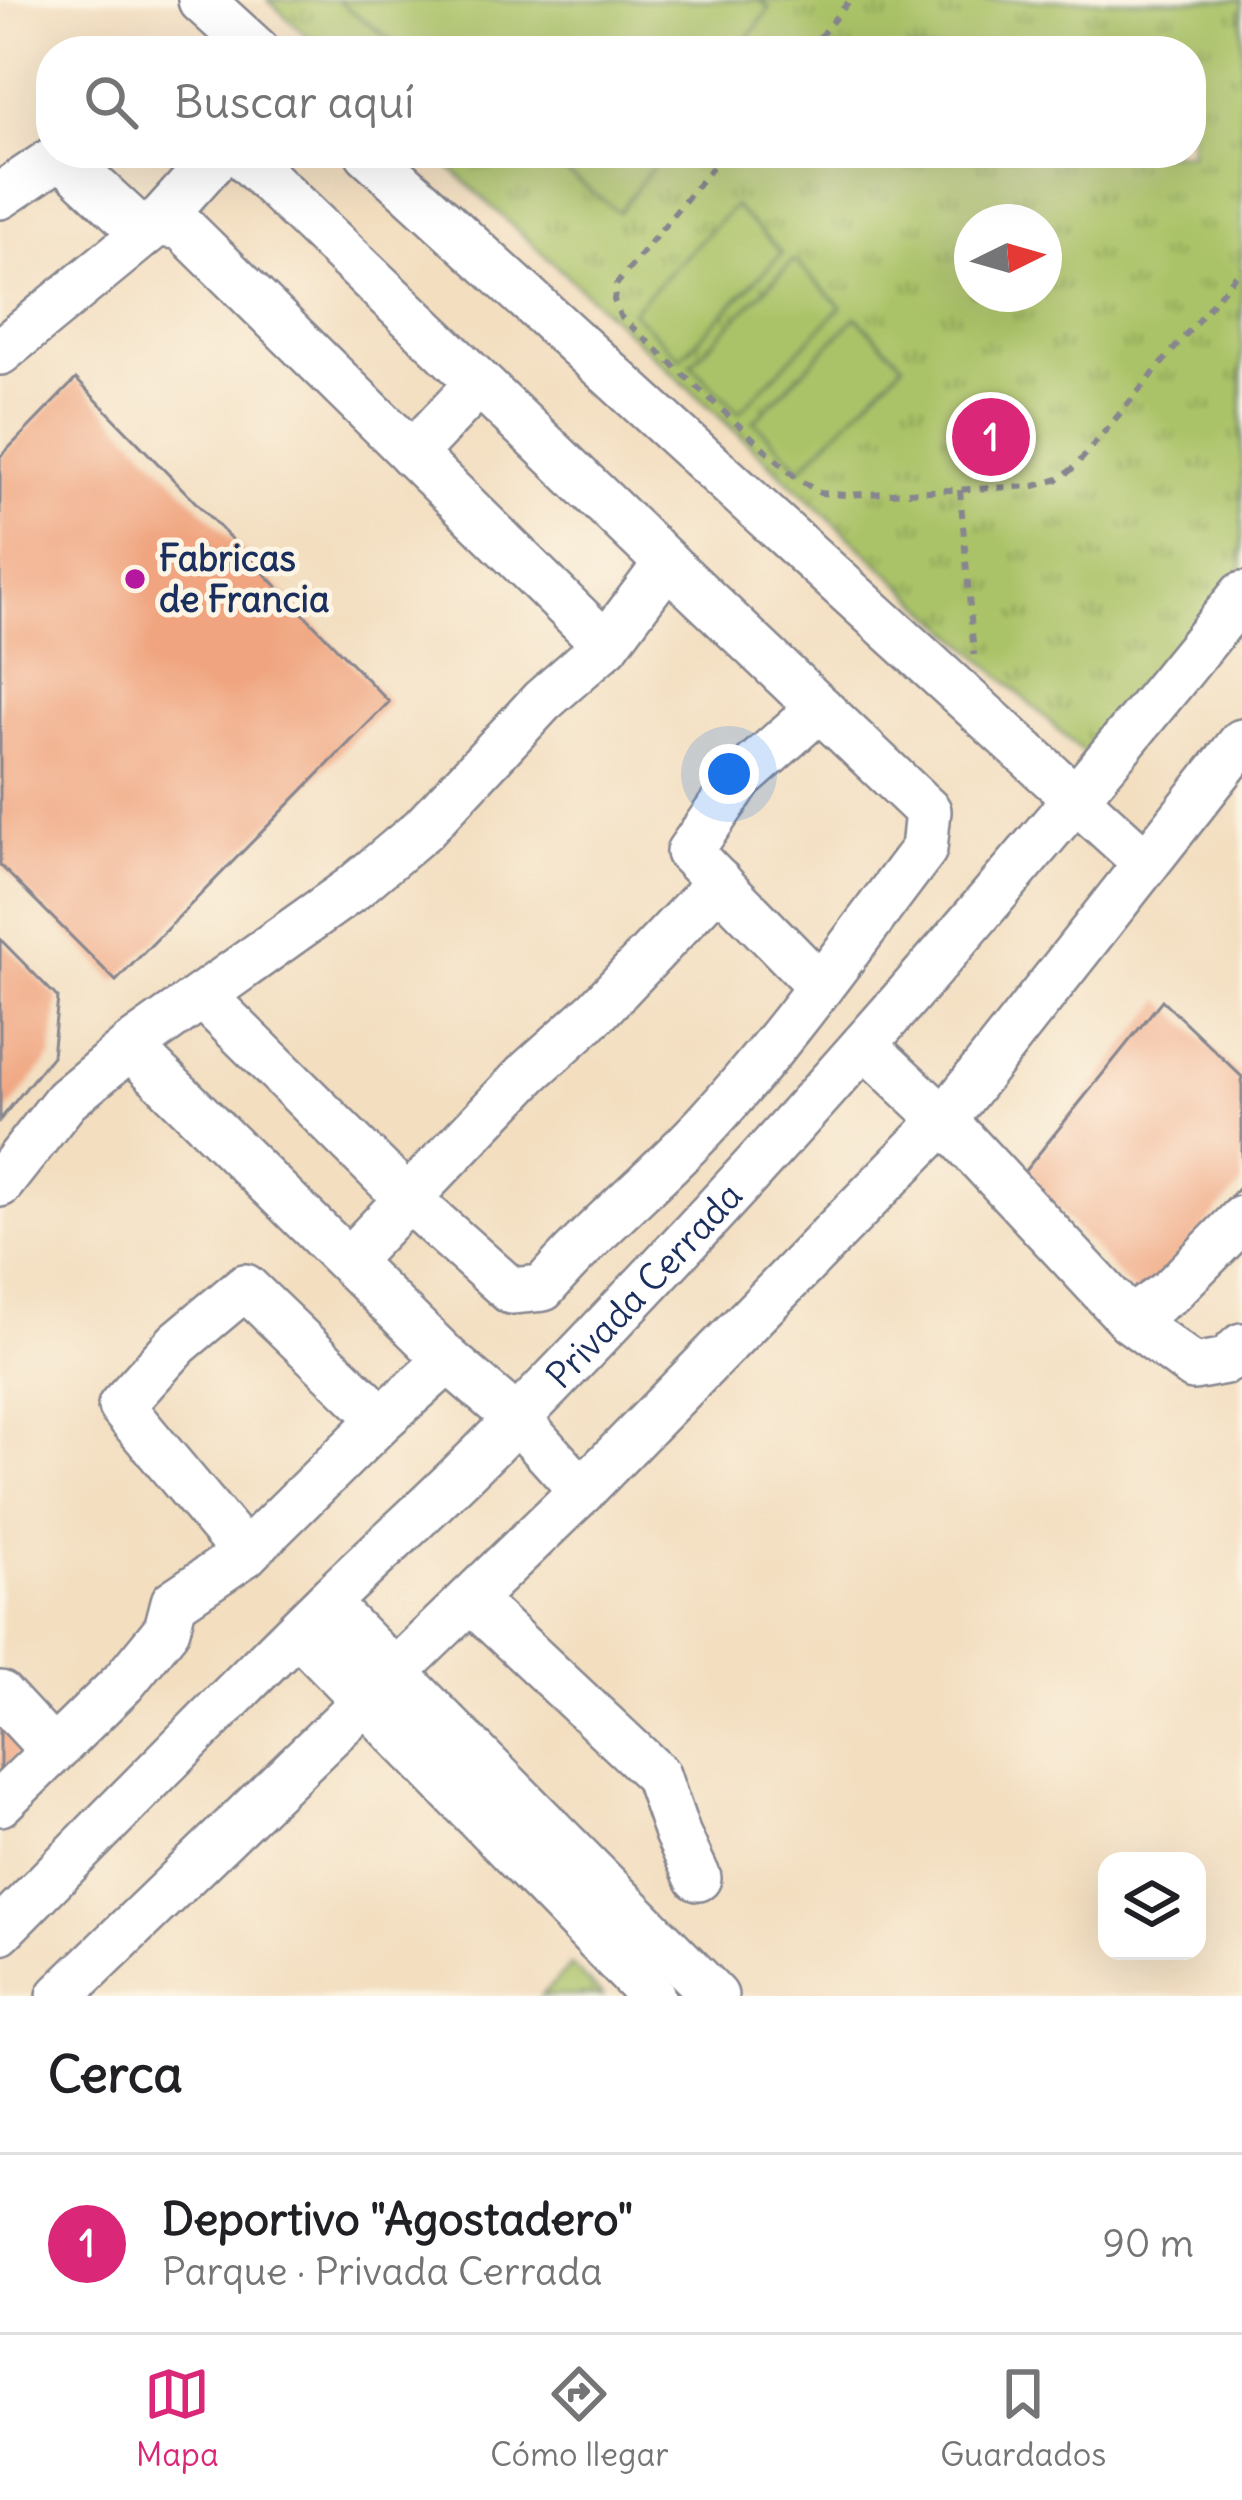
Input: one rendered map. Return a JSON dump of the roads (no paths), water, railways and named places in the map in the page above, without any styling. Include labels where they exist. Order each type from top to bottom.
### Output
[{"type":"street","points":[[201,0],[241,36]]},
{"type":"street","points":[[0,196],[41,168]]},
{"type":"street","points":[[79,168],[150,228],[182,226],[606,645]]},
{"type":"street","points":[[0,352],[150,228],[206,168]]},
{"type":"street","points":[[203,996],[409,1200],[511,1291],[543,1288],[579,1246],[646,1188],[709,1122],[924,849],[928,811],[256,168]]},
{"type":"street","points":[[384,168],[1145,862]]},
{"type":"street","points":[[412,454],[479,383]]},
{"type":"street","points":[[0,1184],[66,1100],[130,1047],[352,889],[423,830],[542,701],[606,645],[667,562]]},
{"type":"street","name":"Privada Cerrada","points":[[0,1930],[517,1419],[713,1213],[1076,800],[1242,595]]},
{"type":"street","points":[[819,985],[689,852],[741,778],[820,708]]},
{"type":"street","points":[[59,1996],[583,1491],[944,1120],[1242,742]]},
{"type":"street","points":[[349,1260],[718,882]]},
{"type":"street","points":[[864,1046],[944,1120],[1130,1319],[1194,1367],[1226,1361],[1242,1346]]},
{"type":"street","points":[[130,1047],[448,1360],[517,1419],[583,1491]]},
{"type":"street","points":[[1130,1319],[1171,1291],[1242,1220]]},
{"type":"street","points":[[245,1554],[121,1406],[178,1343],[245,1287],[382,1419]]},
{"type":"street","points":[[0,1803],[138,1665],[167,1629],[174,1602],[245,1554],[448,1360]]},
{"type":"street","points":[[471,1600],[657,1775],[698,1878]]},
{"type":"street","points":[[312,1617],[381,1687],[715,1996]]},
{"type":"street","points":[[381,1687],[652,1996]]},
{"type":"street","points":[[0,1694],[52,1750]]},
{"type":"place","name":"Deportivo \"Agostadero\"","points":[[991,437]]},
{"type":"place","name":"Fabricas de Francia","points":[[135,579]]}]
